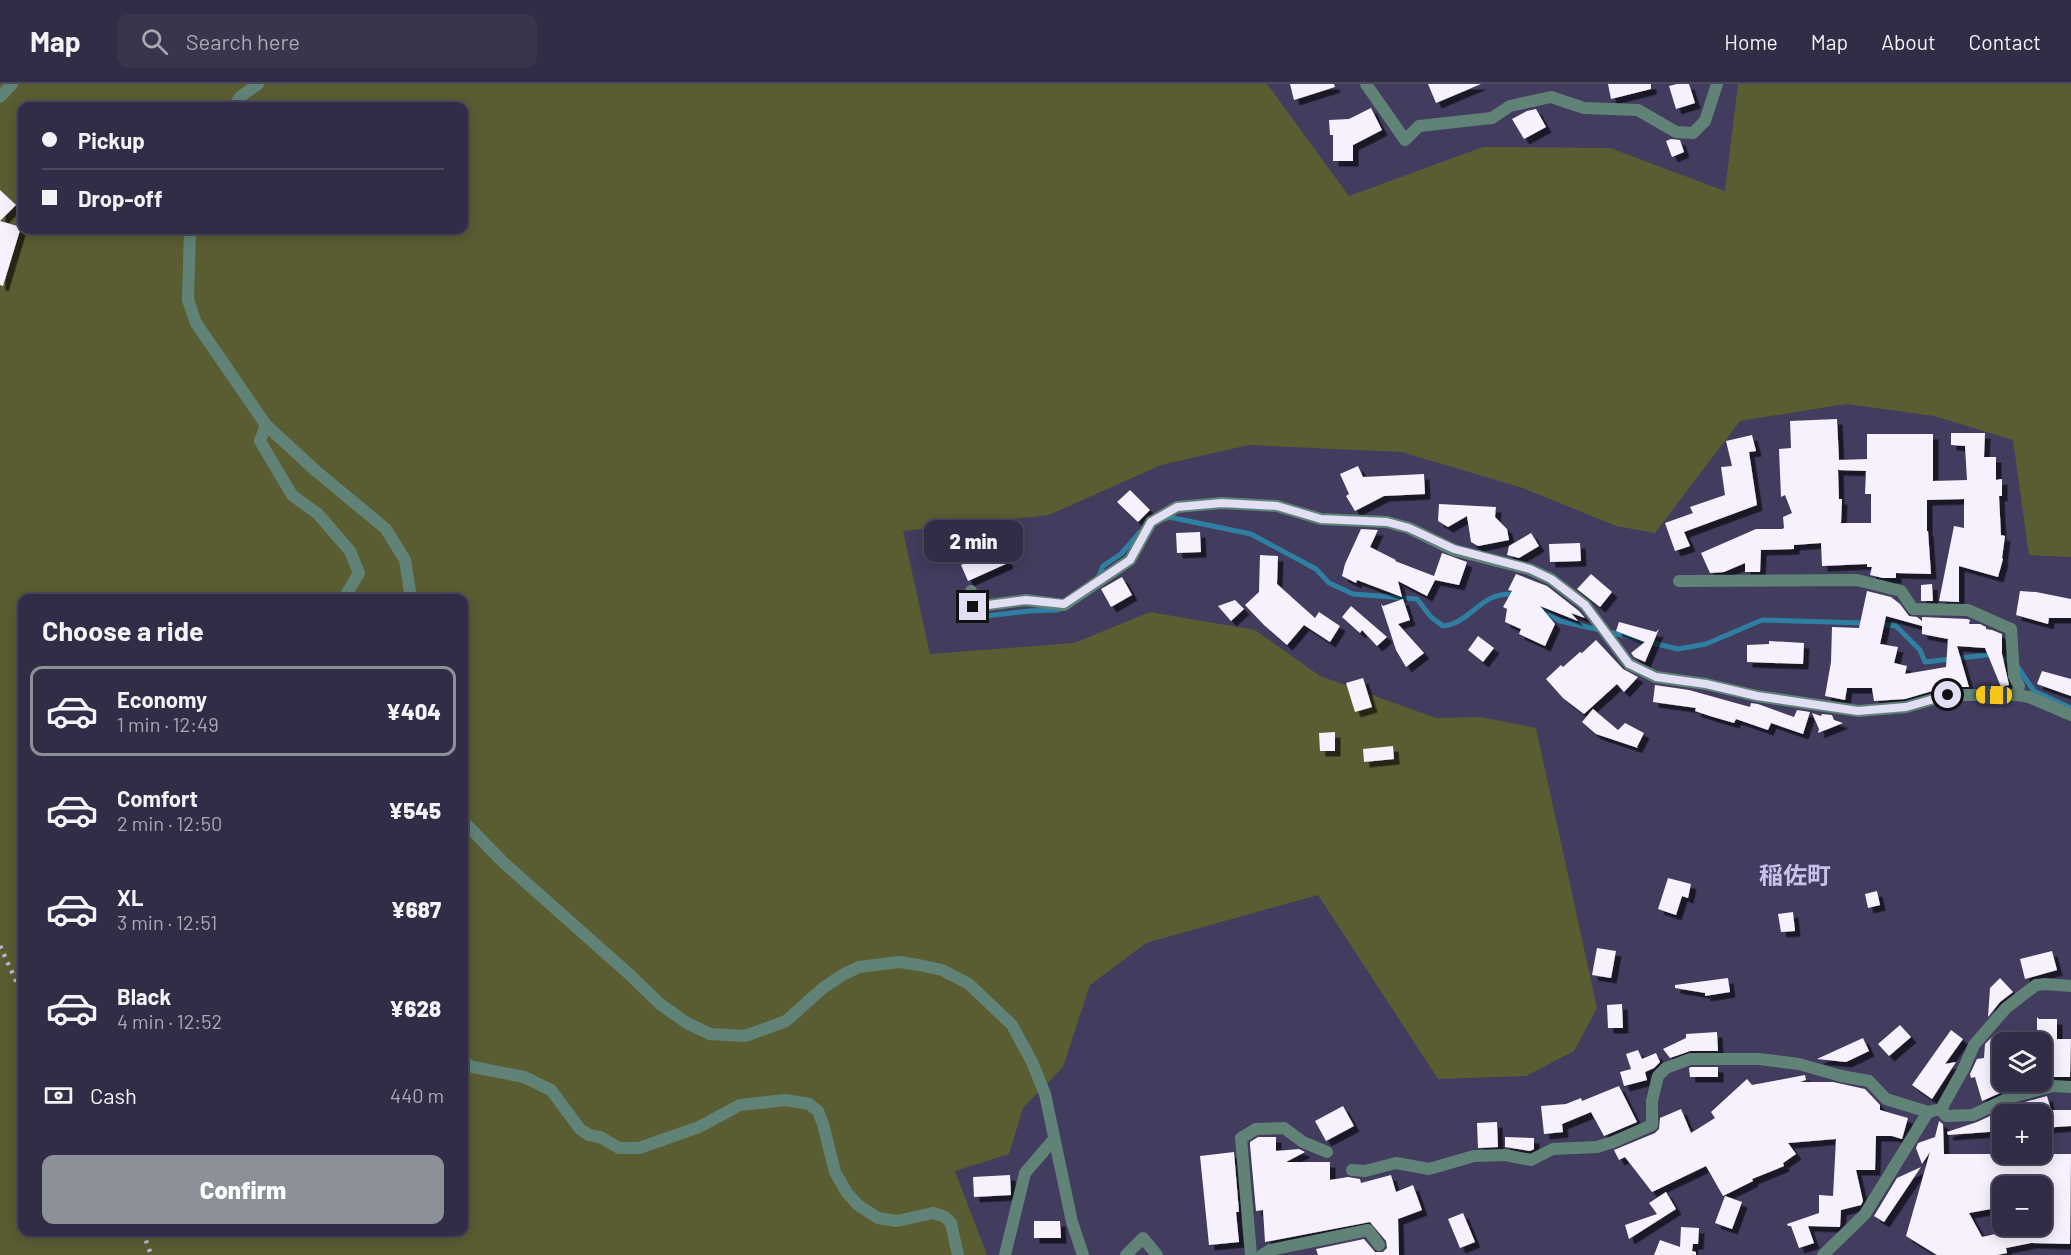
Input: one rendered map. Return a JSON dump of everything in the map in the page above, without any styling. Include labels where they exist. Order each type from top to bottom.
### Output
[{"type":"street","points":[[0,97],[12,84]]},
{"type":"street","points":[[237,102],[258,84]]},
{"type":"street","points":[[1366,84],[1405,140],[1419,126],[1492,118],[1510,106],[1551,97],[1584,108],[1638,110],[1676,132],[1693,133],[1705,121],[1717,84]]},
{"type":"street","points":[[190,234],[188,300],[196,323],[266,425],[316,471],[386,529],[405,560],[410,594]]},
{"type":"street","points":[[266,425],[260,441],[292,495],[318,514],[350,551],[359,573],[346,594]]},
{"type":"street","points":[[971,591],[973,607],[1026,600],[1064,604],[1130,560],[1151,522],[1177,507],[1222,503],[1277,506],[1321,519],[1387,522],[1409,528],[1454,549],[1530,569],[1551,579],[1585,605],[1629,664],[1656,677],[1706,684],[1757,696],[1858,711],[1906,707],[1948,695],[2018,695],[2029,697],[2071,715]]},
{"type":"street","points":[[1679,581],[1857,580],[1901,591],[1913,609],[1968,610],[2011,629],[2014,676],[2019,686],[2018,695]]},
{"type":"street","points":[[468,826],[503,862],[660,1004],[687,1023],[710,1034],[745,1036],[786,1021],[823,988],[859,967],[898,962],[919,965],[942,970],[969,984],[1012,1025],[1032,1062],[1045,1094],[1072,1222],[1083,1255]]},
{"type":"street","points":[[1352,1170],[1365,1171],[1396,1163],[1429,1169],[1474,1156],[1505,1155],[1531,1160],[1553,1149],[1597,1147],[1613,1142],[1652,1125],[1652,1101],[1658,1076],[1666,1068],[1690,1059],[1759,1059],[1799,1064],[1869,1081],[1886,1099],[1928,1113],[1941,1109],[1965,1068],[1974,1045],[2006,1008],[2036,986],[2045,984],[2071,986]]},
{"type":"street","points":[[468,1064],[524,1077],[551,1090],[580,1129],[619,1148],[639,1148],[699,1127],[740,1105],[786,1100],[808,1104],[818,1111],[835,1172],[847,1193],[858,1205],[878,1218],[897,1221],[933,1213],[945,1217],[951,1223],[958,1255]]},
{"type":"street","points":[[1941,1109],[1946,1116],[1973,1115],[2011,1097],[2053,1086],[2071,1087]]},
{"type":"street","points":[[1823,1255],[1865,1214],[1928,1113]]},
{"type":"street","points":[[1251,1255],[1241,1138],[1256,1130],[1284,1128],[1303,1142],[1327,1152]]},
{"type":"street","points":[[1005,1255],[1025,1173],[1054,1139]]},
{"type":"street","points":[[1262,1255],[1270,1250],[1368,1230],[1379,1245]]},
{"type":"street","points":[[1126,1255],[1143,1238],[1157,1255]]},
{"type":"green space","points":[[0,84],[1267,84],[1349,196],[1483,147],[1610,148],[1725,191],[1738,84],[2071,84],[2071,557],[2029,555],[2013,440],[1934,416],[1846,404],[1740,421],[1655,533],[1616,526],[1523,488],[1401,452],[1249,445],[1161,465],[1049,515],[903,531],[930,654],[1074,643],[1150,612],[1255,630],[1320,676],[1436,718],[1481,717],[1536,728],[1597,1008],[1574,1051],[1526,1076],[1438,1079],[1318,895],[1146,943],[1090,985],[1063,1067],[1023,1108],[1009,1154],[955,1171],[987,1255],[0,1255]]},
{"type":"building","points":[[1290,84],[1334,84],[1335,87],[1294,100]]},
{"type":"building","points":[[1428,84],[1481,84],[1436,103]]},
{"type":"building","points":[[1608,84],[1651,84],[1651,89],[1611,99]]},
{"type":"building","points":[[1689,84],[1695,103],[1676,109],[1669,86]]},
{"type":"building","points":[[1371,108],[1382,130],[1353,145],[1353,161],[1333,161],[1333,135],[1330,135],[1329,120],[1349,119]]},
{"type":"building","points":[[1536,109],[1546,127],[1524,139],[1512,119]]},
{"type":"building","points":[[1680,140],[1684,152],[1672,157],[1666,141]]},
{"type":"building","points":[[0,190],[16,205],[0,221]]},
{"type":"building","points":[[0,221],[18,226],[19,234],[3,286],[0,285]]},
{"type":"building","points":[[1837,419],[1839,460],[1867,459],[1867,434],[1933,434],[1933,481],[1967,480],[1965,446],[1951,445],[1951,433],[1985,433],[1984,457],[1996,457],[1996,480],[2002,479],[2002,496],[1999,496],[2001,535],[2005,536],[2003,559],[1998,577],[1959,566],[1959,602],[1939,601],[1954,526],[1964,528],[1964,499],[1927,500],[1931,574],[1896,573],[1896,578],[1883,578],[1870,575],[1872,567],[1867,567],[1867,564],[1822,566],[1821,543],[1794,545],[1794,549],[1761,550],[1760,572],[1745,572],[1745,563],[1724,572],[1710,573],[1701,553],[1756,529],[1782,529],[1784,528],[1783,517],[1792,513],[1785,495],[1781,497],[1779,449],[1791,448],[1790,421]],"holes":[[[1838,470],[1866,471],[1865,494],[1871,494],[1871,523],[1841,523],[1842,499],[1839,499]]]},
{"type":"building","points":[[1752,435],[1756,451],[1749,452],[1757,505],[1684,532],[1690,546],[1675,551],[1665,523],[1693,513],[1690,507],[1725,495],[1721,467],[1732,466],[1726,441]]},
{"type":"building","points":[[1358,466],[1363,477],[1424,474],[1425,494],[1384,496],[1355,511],[1346,496],[1349,494],[1340,474]]},
{"type":"building","points":[[1130,490],[1150,510],[1138,522],[1117,502]]},
{"type":"building","points":[[1439,504],[1496,507],[1495,517],[1507,529],[1509,540],[1478,546],[1471,542],[1467,516],[1448,527],[1438,521]]},
{"type":"building","points":[[1361,529],[1378,530],[1370,547],[1395,561],[1434,576],[1442,553],[1467,562],[1459,585],[1435,580],[1427,596],[1398,581],[1402,597],[1357,580],[1356,583],[1342,576]]},
{"type":"building","points":[[1200,532],[1201,552],[1177,553],[1176,533]]},
{"type":"building","points":[[1531,533],[1539,546],[1519,558],[1507,555],[1509,546]]},
{"type":"building","points":[[1580,543],[1581,561],[1550,562],[1549,544]]},
{"type":"building","points":[[1001,547],[1008,563],[968,581],[961,565]]},
{"type":"building","points":[[1260,555],[1278,556],[1277,584],[1315,618],[1319,612],[1340,626],[1330,642],[1304,625],[1287,645],[1245,605],[1259,592]]},
{"type":"building","points":[[1516,574],[1547,586],[1585,618],[1571,613],[1578,621],[1540,606],[1555,624],[1545,646],[1519,634],[1521,629],[1505,622],[1507,609],[1503,607],[1512,591],[1508,590]]},
{"type":"building","points":[[1591,574],[1612,592],[1600,607],[1577,589]]},
{"type":"building","points":[[1122,577],[1132,595],[1111,607],[1101,589]]},
{"type":"building","points":[[1932,584],[1933,601],[1921,601],[1921,585]]},
{"type":"building","points":[[1867,591],[1891,597],[1909,616],[1917,617],[1922,621],[1922,617],[1970,620],[1969,624],[1980,624],[1986,629],[2002,634],[2002,654],[2009,685],[2001,687],[1985,648],[1957,646],[1969,687],[1946,687],[1905,699],[1874,701],[1872,688],[1847,688],[1845,700],[1825,696],[1831,662],[1832,627],[1859,628]],"holes":[[[1886,616],[1922,626],[1922,634],[1948,639],[1946,667],[1905,674],[1907,666],[1894,663],[1898,647],[1880,644]]]},
{"type":"building","points":[[2020,591],[2071,599],[2071,618],[2049,618],[2048,624],[2016,615]]},
{"type":"building","points":[[1403,599],[1410,620],[1398,624],[1424,653],[1406,667],[1396,650],[1381,604],[1383,606]]},
{"type":"building","points":[[1235,600],[1244,609],[1231,621],[1218,606]]},
{"type":"building","points":[[1351,606],[1387,637],[1377,646],[1362,630],[1360,633],[1342,617]]},
{"type":"building","points":[[1619,622],[1656,632],[1659,629],[1645,662],[1631,653],[1645,642],[1616,631]]},
{"type":"building","points":[[1478,636],[1494,648],[1483,662],[1468,650]]},
{"type":"building","points":[[1596,640],[1623,669],[1638,677],[1624,692],[1617,684],[1584,714],[1563,698],[1546,679],[1561,665],[1563,667]]},
{"type":"building","points":[[1769,641],[1804,643],[1803,664],[1747,662],[1747,645],[1769,644]]},
{"type":"building","points":[[2042,671],[2071,679],[2071,696],[2037,684]]},
{"type":"building","points":[[1363,678],[1372,707],[1355,712],[1346,683]]},
{"type":"building","points":[[1655,685],[1689,690],[1750,707],[1751,703],[1758,704],[1794,717],[1797,710],[1810,712],[1803,734],[1771,723],[1768,730],[1736,719],[1734,723],[1710,716],[1695,711],[1696,708],[1653,702]]},
{"type":"building","points":[[1593,709],[1618,730],[1625,723],[1644,733],[1638,748],[1596,734],[1582,722]]},
{"type":"building","points":[[1812,713],[1821,716],[1822,714],[1832,715],[1834,720],[1843,723],[1818,733],[1819,729]]},
{"type":"building","points":[[1335,732],[1335,751],[1320,751],[1319,733]]},
{"type":"building","points":[[1393,746],[1394,759],[1364,762],[1363,749]]},
{"type":"building","points":[[1668,878],[1691,884],[1688,898],[1682,896],[1676,915],[1658,909]]},
{"type":"building","points":[[1877,891],[1880,905],[1868,908],[1865,894]]},
{"type":"building","points":[[1793,912],[1795,931],[1781,932],[1778,914]]},
{"type":"building","points":[[1597,948],[1616,951],[1611,978],[1592,975]]},
{"type":"building","points":[[2052,951],[2057,970],[2025,979],[2020,959]]},
{"type":"building","points":[[1728,978],[1730,992],[1705,996],[1705,993],[1675,988],[1675,985]]},
{"type":"building","points":[[2000,978],[2013,992],[2000,1002],[1988,1017],[1990,988]]},
{"type":"building","points":[[1622,1004],[1623,1028],[1608,1028],[1607,1005]]},
{"type":"building","points":[[2037,1017],[2057,1019],[2057,1039],[2071,1039],[2070,1077],[2052,1077],[2052,1032],[2037,1032]]},
{"type":"building","points":[[1900,1025],[1911,1037],[1889,1056],[1878,1044]]},
{"type":"building","points":[[1951,1030],[1963,1039],[1945,1064],[1956,1062],[1932,1099],[1912,1085]]},
{"type":"building","points":[[1717,1032],[1718,1051],[1690,1051],[1670,1058],[1663,1049],[1686,1038],[1686,1034]]},
{"type":"building","points":[[1992,1037],[1992,1092],[2002,1092],[1982,1101],[1975,1077],[1971,1078],[1970,1074],[1977,1059],[1984,1058],[1985,1044]]},
{"type":"building","points":[[1863,1038],[1869,1051],[1846,1062],[1817,1059]]},
{"type":"building","points":[[1638,1050],[1642,1059],[1656,1053],[1660,1062],[1645,1072],[1647,1080],[1624,1086],[1620,1072],[1631,1069],[1626,1054]]},
{"type":"building","points":[[1718,1067],[1718,1077],[1690,1077],[1689,1068]]},
{"type":"building","points":[[1805,1075],[1806,1080],[1800,1082],[1833,1082],[1865,1089],[1880,1105],[1880,1110],[1908,1118],[1902,1139],[1892,1136],[1876,1136],[1875,1170],[1856,1170],[1863,1201],[1861,1205],[1841,1210],[1840,1227],[1808,1226],[1814,1243],[1799,1248],[1791,1226],[1787,1224],[1819,1213],[1819,1195],[1833,1196],[1836,1139],[1788,1143],[1796,1154],[1783,1163],[1784,1166],[1752,1179],[1753,1181],[1723,1196],[1706,1166],[1652,1192],[1625,1157],[1619,1160],[1614,1150],[1655,1133],[1659,1129],[1660,1118],[1681,1109],[1691,1133],[1715,1118],[1711,1112],[1747,1079],[1752,1085]]},
{"type":"building","points":[[1619,1086],[1637,1122],[1604,1136],[1591,1112],[1562,1124],[1563,1132],[1544,1134],[1541,1106],[1566,1104],[1581,1098],[1582,1101]]},
{"type":"building","points":[[2047,1096],[2049,1104],[2018,1104]]},
{"type":"building","points":[[1343,1106],[1354,1126],[1326,1141],[1315,1121]]},
{"type":"building","points":[[2052,1110],[2071,1110],[2071,1126],[2052,1127]]},
{"type":"building","points":[[1992,1115],[1992,1132],[1948,1135],[1947,1132]]},
{"type":"building","points":[[1939,1121],[1943,1124],[1944,1154],[1992,1154],[1992,1164],[2052,1164],[2052,1154],[2071,1154],[2070,1244],[2031,1243],[2006,1248],[2007,1253],[1997,1255],[1937,1255],[1906,1236],[1930,1152],[1922,1164],[1916,1148],[1918,1143],[1935,1137]]},
{"type":"building","points":[[1497,1122],[1498,1147],[1478,1148],[1477,1123]]},
{"type":"building","points":[[1258,1137],[1276,1137],[1276,1151],[1299,1149],[1305,1152],[1286,1162],[1330,1162],[1330,1180],[1348,1177],[1360,1179],[1361,1183],[1391,1175],[1396,1192],[1413,1185],[1422,1210],[1398,1219],[1399,1255],[1318,1255],[1316,1249],[1364,1239],[1375,1252],[1383,1252],[1387,1248],[1386,1241],[1370,1222],[1265,1242],[1263,1210],[1256,1211],[1250,1145],[1250,1142]]},
{"type":"building","points":[[1505,1137],[1534,1138],[1534,1149],[1530,1151],[1505,1147]]},
{"type":"building","points":[[1234,1152],[1239,1242],[1209,1245],[1200,1156]]},
{"type":"building","points":[[1921,1167],[1884,1222],[1874,1216],[1897,1178]]},
{"type":"building","points":[[1010,1175],[1011,1195],[974,1197],[973,1177]]},
{"type":"building","points":[[1666,1192],[1676,1209],[1629,1239],[1625,1225],[1657,1214],[1649,1203]]},
{"type":"building","points":[[1725,1196],[1742,1202],[1732,1229],[1715,1223]]},
{"type":"building","points":[[1463,1213],[1475,1242],[1460,1248],[1448,1219]]},
{"type":"building","points":[[1034,1221],[1060,1221],[1061,1238],[1034,1238]]},
{"type":"building","points":[[1681,1227],[1699,1228],[1698,1244],[1693,1244],[1692,1251],[1696,1252],[1696,1255],[1654,1255],[1660,1240],[1680,1247]]},
{"type":"waterway","points":[[1165,519],[1169,517],[1251,534],[1316,569],[1329,583],[1353,594],[1417,599],[1431,617],[1443,626],[1462,619],[1485,601],[1494,597],[1504,594],[1515,595]]},
{"type":"waterway","points":[[1097,580],[1103,566],[1121,554],[1140,532]]},
{"type":"waterway","points":[[961,619],[1058,610],[1063,607]]},
{"type":"waterway","points":[[1542,610],[1560,621],[1600,630]]},
{"type":"waterway","points":[[1609,632],[1678,649],[1706,644],[1762,620],[1865,623]]},
{"type":"waterway","points":[[1877,624],[1896,626],[1920,650],[1925,662],[1995,654],[2017,666],[2034,691],[2071,708]]},
{"type":"railway","points":[[0,946],[18,985]]},
{"type":"railway","points":[[144,1236],[151,1255]]},
{"type":"district","name":"稲佐町","points":[[1795,876]]},
{"type":"route","points":[[973,607],[1026,600],[1064,604],[1130,560],[1151,522],[1177,507],[1222,503],[1277,506],[1321,519],[1387,522],[1409,528],[1454,549],[1530,569],[1551,579],[1585,605],[1629,664],[1656,677],[1706,684],[1757,696],[1858,711],[1906,707],[1948,695]]}]
